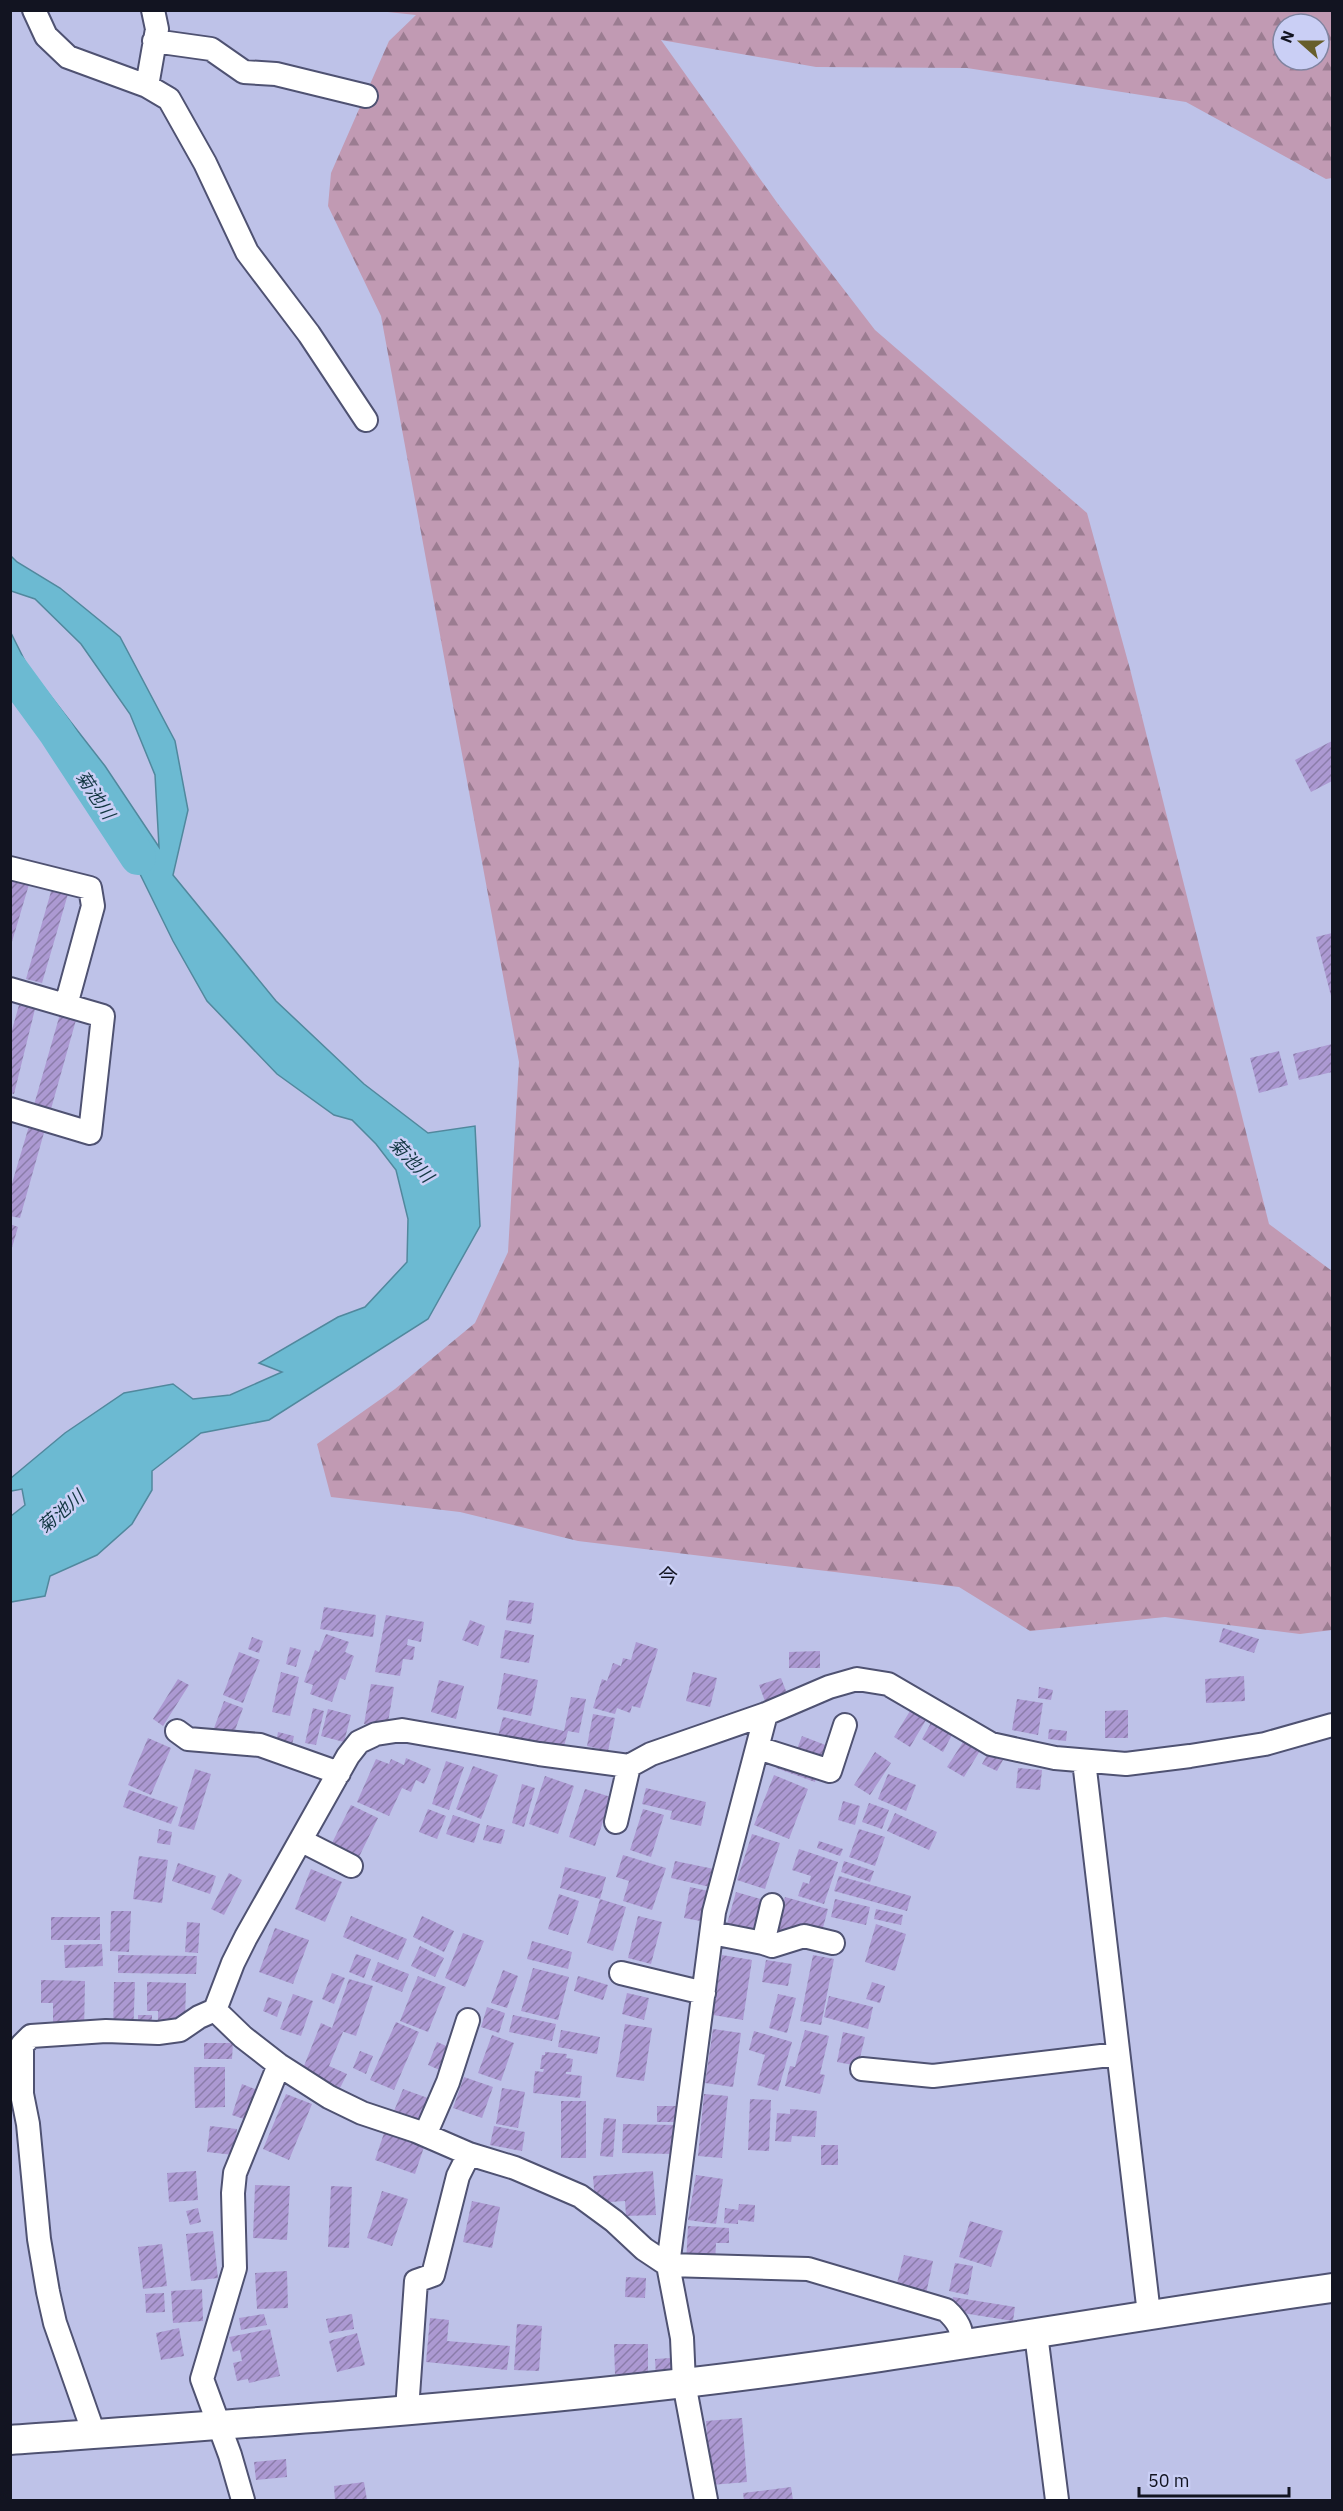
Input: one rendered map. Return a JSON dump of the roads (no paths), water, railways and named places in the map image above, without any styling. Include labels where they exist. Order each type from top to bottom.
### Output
[{"type":"street","points":[[34,10],[46,36],[68,57],[147,86],[169,99],[205,163],[247,252],[309,334],[366,420]]},
{"type":"street","points":[[147,86],[154,40],[158,29],[153,10]]},
{"type":"street","points":[[154,40],[211,49],[244,72],[276,74],[366,96]]},
{"type":"street","points":[[10,868],[90,888],[93,906],[66,1005]]},
{"type":"street","points":[[10,989],[103,1016],[90,1133],[10,1109]]},
{"type":"street","points":[[94,2434],[55,2323],[48,2292],[39,2239],[28,2124],[22,2094],[22,2045],[31,2036],[106,2031],[158,2033],[180,2030],[199,2017],[215,2010],[233,1963],[339,1773],[359,1742],[376,1734],[402,1730],[539,1754],[629,1766],[661,1750],[766,1714],[829,1687],[857,1679],[888,1684],[991,1744],[1045,1756],[1084,1761],[1126,1764],[1190,1756],[1264,1744],[1332,1725]]},
{"type":"street","points":[[706,2500],[684,2383],[682,2338],[668,2265],[714,1912],[766,1714]]},
{"type":"street","points":[[758,1748],[830,1771],[845,1725]]},
{"type":"street","points":[[177,1731],[188,1739],[260,1745],[339,1773]]},
{"type":"street","points":[[1084,1761],[1149,2314]]},
{"type":"street","points":[[616,1822],[629,1766]]},
{"type":"street","points":[[302,1841],[351,1866]]},
{"type":"street","points":[[763,1943],[772,1905]]},
{"type":"street","points":[[712,1933],[772,1946],[804,1936],[833,1943]]},
{"type":"street","points":[[621,1973],[704,1992]]},
{"type":"street","points":[[215,2010],[243,2037],[279,2065],[337,2101],[362,2113],[425,2135],[469,2154],[514,2168],[580,2196],[614,2221],[644,2249],[668,2265],[808,2269],[946,2310],[958,2320],[962,2338],[961,2346]]},
{"type":"street","points":[[425,2135],[448,2082],[468,2020]]},
{"type":"street","points":[[862,2069],[933,2076],[1118,2054]]},
{"type":"street","points":[[243,2500],[202,2379],[235,2268],[233,2193],[235,2173],[279,2065]]},
{"type":"street","points":[[407,2410],[416,2281],[433,2275],[458,2176],[469,2154]]},
{"type":"street","points":[[10,2440],[407,2410],[684,2383],[961,2346],[1149,2314],[1332,2288]]},
{"type":"street","points":[[1036,2334],[1057,2500]]},
{"type":"water","points":[[11,556],[60,588],[120,637],[175,741],[188,810],[173,875],[276,1001],[364,1084],[428,1133],[475,1126],[480,1226],[428,1319],[269,1420],[201,1433],[152,1471],[152,1490],[132,1524],[97,1555],[50,1576],[45,1596],[11,1602],[11,1516],[25,1505],[22,1489],[11,1491],[11,1478],[65,1433],[124,1393],[173,1384],[193,1399],[230,1395],[282,1372],[259,1363],[338,1317],[365,1307],[407,1262],[408,1219],[396,1170],[376,1144],[352,1120],[334,1115],[277,1074],[207,1001],[173,941],[70,732],[11,672],[11,633],[28,667],[105,766],[159,847],[155,775],[130,714],[81,644],[35,599],[11,591]]},
{"type":"waterway","name":"菊池川","points":[[10,669],[56,732],[138,857]]},
{"type":"district","name":"今","points":[[668,1576]]}]
